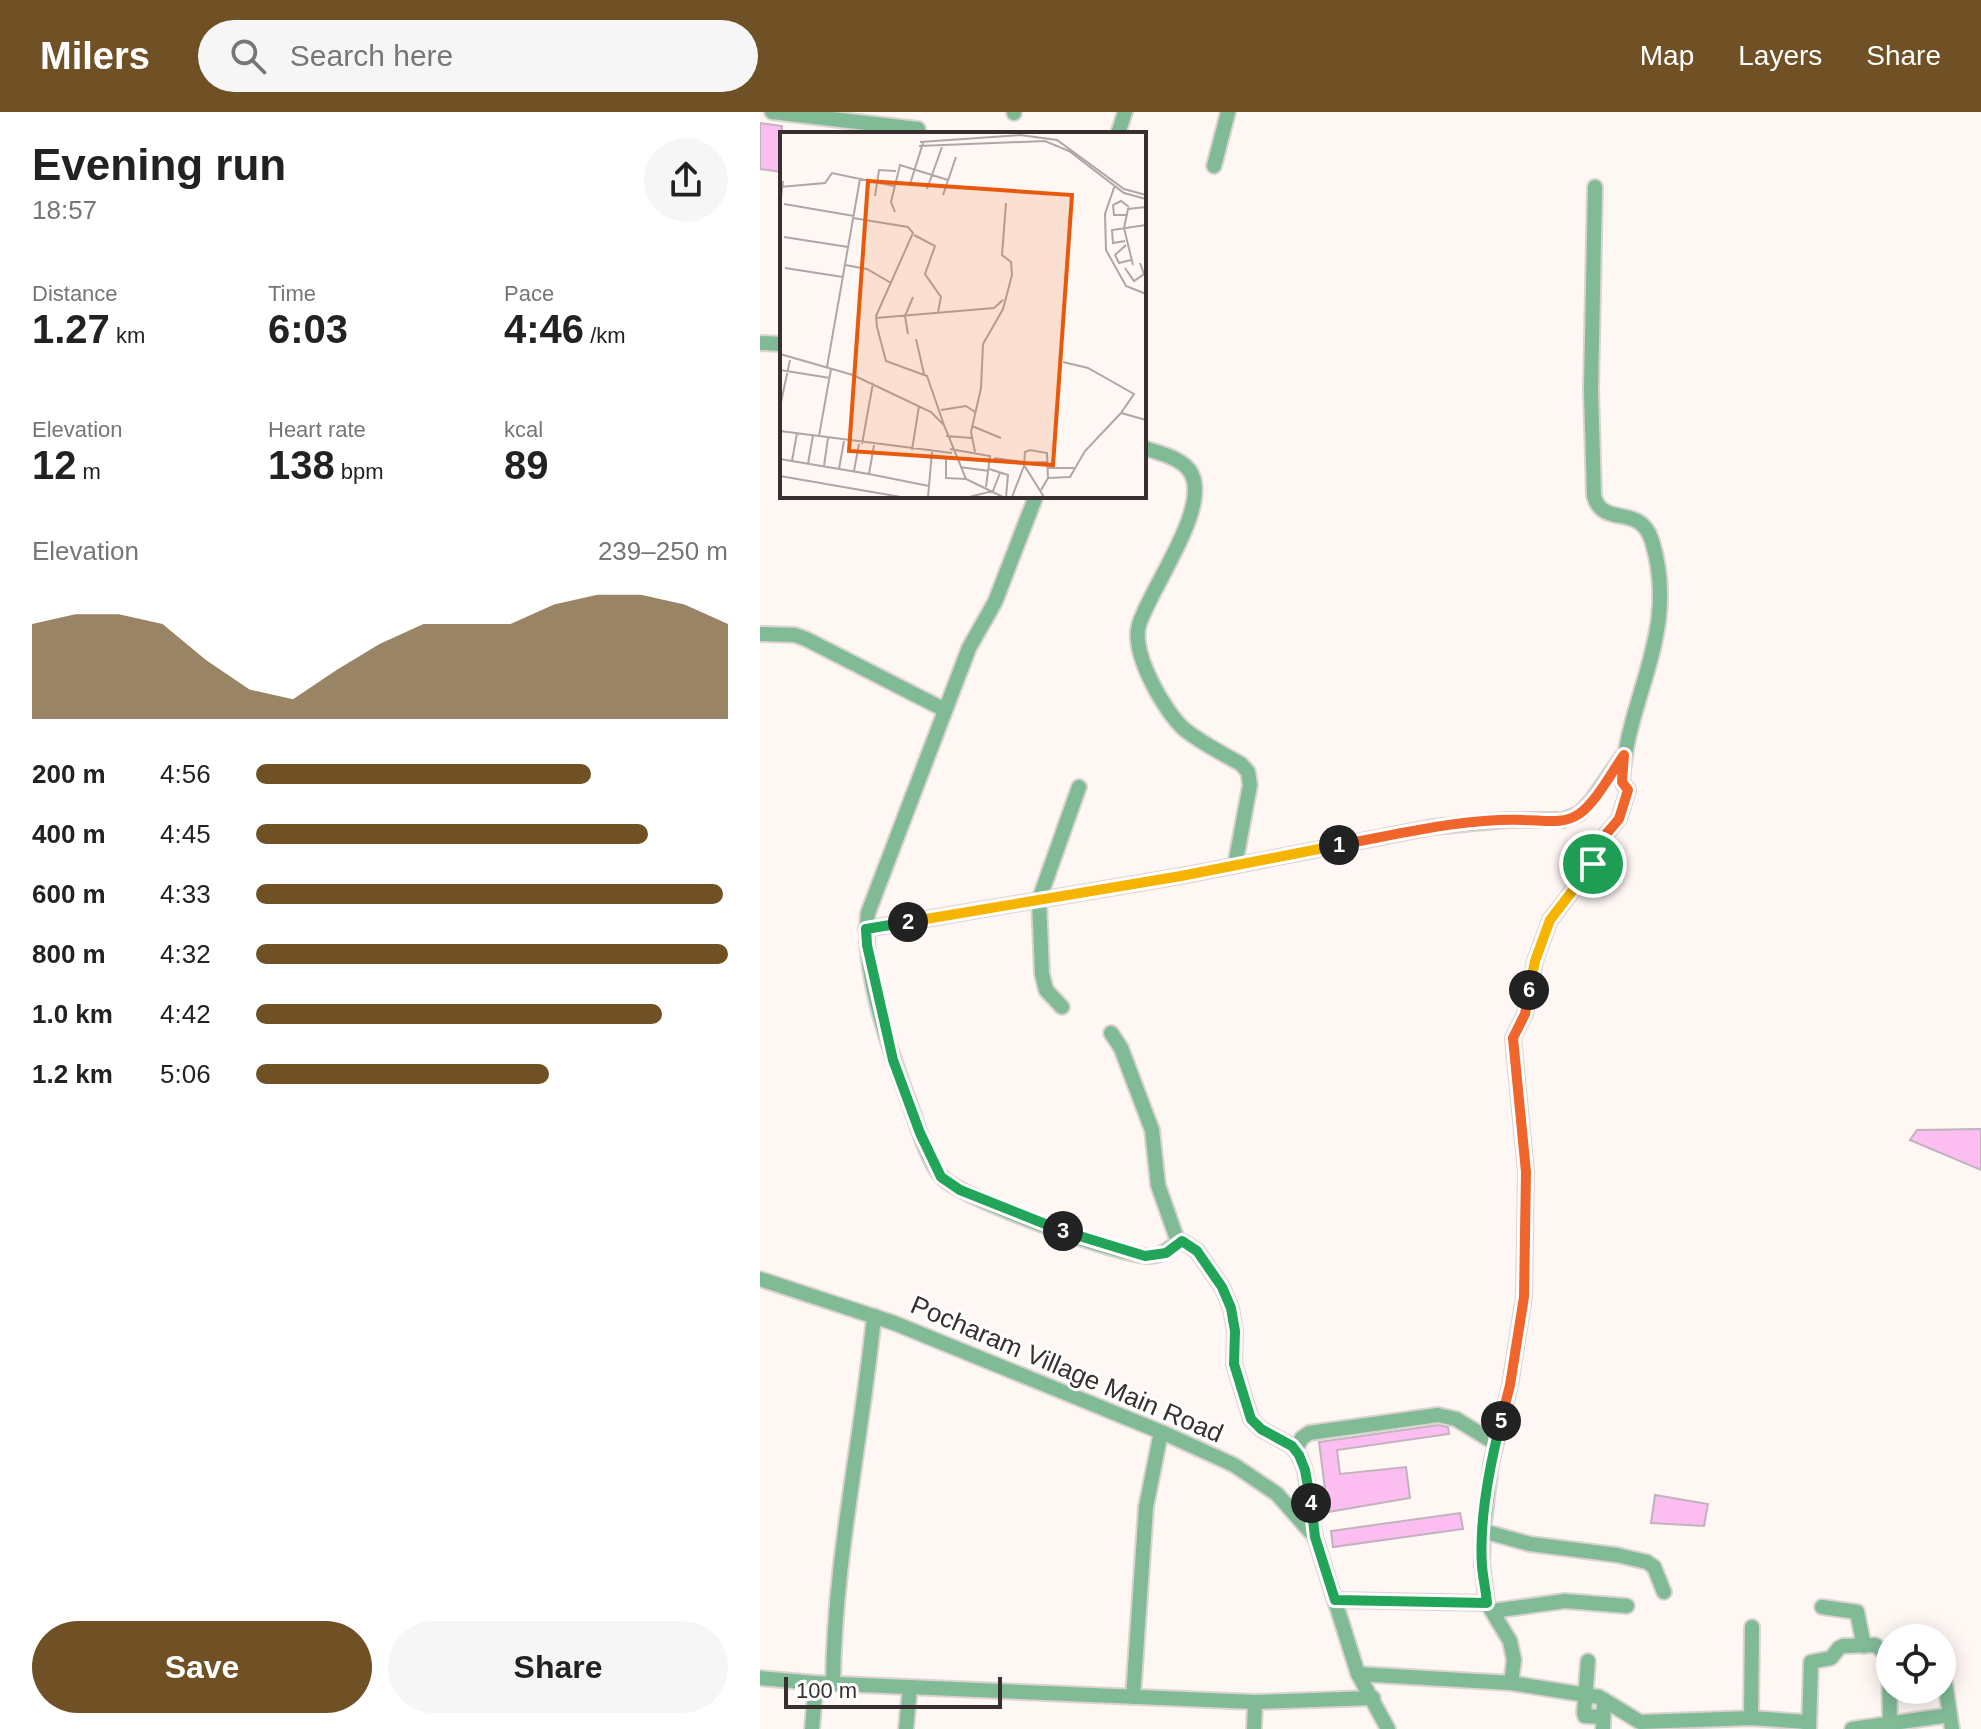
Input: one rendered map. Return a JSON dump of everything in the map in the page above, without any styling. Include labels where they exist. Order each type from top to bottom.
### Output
[{"type":"street","points":[[772,112],[814,114],[918,132],[920,112]]},
{"type":"street","points":[[1119,132],[1125,112]]},
{"type":"street","points":[[1214,166],[1228,112]]},
{"type":"street","points":[[1511,1683],[1514,1660],[1510,1641],[1490,1607],[1482,1564],[1483,1531],[1495,1443],[1510,1385],[1524,1297],[1526,1172],[1513,1038],[1525,1014],[1535,961],[1550,920],[1593,864],[1607,833],[1619,819],[1628,790],[1622,782],[1624,755],[1654,653],[1660,615],[1660,575],[1650,534],[1633,518],[1603,512],[1597,507],[1594,496],[1591,390],[1595,187]]},
{"type":"street","points":[[760,343],[780,344]]},
{"type":"street","points":[[1146,449],[1172,457],[1191,472],[1197,492],[1173,557],[1139,626],[1138,642],[1143,665],[1176,721],[1241,764],[1248,772],[1250,785],[1235,865]]},
{"type":"street","points":[[1035,498],[995,602],[969,648],[868,913],[866,929],[873,980],[893,1060],[920,1133],[941,1177],[960,1190],[1039,1223],[1145,1256],[1166,1253],[1178,1242],[1186,1242],[1197,1251],[1222,1287],[1231,1308],[1235,1331],[1234,1364],[1251,1419],[1261,1429],[1295,1450],[1305,1470],[1315,1537]]},
{"type":"street","points":[[760,634],[795,635],[806,639],[945,710]]},
{"type":"street","points":[[866,929],[1433,827],[1507,820],[1563,820],[1579,814],[1624,755]]},
{"type":"street","points":[[1062,1007],[1046,990],[1042,974],[1039,900],[1079,787]]},
{"type":"street","points":[[1111,1033],[1121,1048],[1152,1130],[1158,1185],[1178,1242]]},
{"type":"street","name":"Pocharam Village Main Road","points":[[760,1279],[874,1316],[1161,1432],[1234,1465],[1277,1494],[1315,1537],[1358,1674],[1388,1729]]},
{"type":"street","points":[[833,1684],[833,1641],[840,1576],[866,1396],[874,1316]]},
{"type":"street","points":[[1295,1450],[1309,1433],[1438,1415],[1456,1419],[1495,1443]]},
{"type":"street","points":[[1133,1697],[1146,1507],[1161,1432]]},
{"type":"street","points":[[1483,1531],[1530,1544],[1647,1562],[1654,1567],[1664,1592]]},
{"type":"street","points":[[1335,1600],[1490,1607],[1565,1601],[1627,1606]]},
{"type":"street","points":[[1822,1607],[1857,1612],[1864,1646]]},
{"type":"street","points":[[1751,1718],[1752,1627]]},
{"type":"street","points":[[1358,1674],[1511,1683],[1584,1694],[1604,1700],[1636,1726],[1714,1724],[1751,1718],[1808,1726],[1809,1664],[1831,1658],[1841,1647],[1876,1647]]},
{"type":"street","points":[[1588,1661],[1582,1708],[1585,1716],[1603,1723],[1604,1700]]},
{"type":"street","points":[[760,1678],[833,1684],[1255,1702],[1373,1698]]},
{"type":"street","points":[[812,1729],[816,1683]]},
{"type":"street","points":[[906,1729],[910,1687]]},
{"type":"street","points":[[1254,1729],[1255,1702]]},
{"type":"street","points":[[1890,1704],[1890,1723]]},
{"type":"street","points":[[1852,1729],[1890,1723],[1951,1722]]},
{"type":"building","points":[[760,123],[782,126],[780,172],[760,169]]},
{"type":"building","points":[[1981,1129],[1981,1170],[1910,1140],[1917,1130]]},
{"type":"building","points":[[1438,1425],[1448,1427],[1449,1434],[1337,1450],[1340,1474],[1406,1467],[1410,1498],[1328,1512],[1319,1442]]},
{"type":"building","points":[[1655,1495],[1708,1504],[1704,1526],[1651,1523]]},
{"type":"building","points":[[1460,1513],[1463,1529],[1333,1547],[1331,1531]]},
{"type":"route","points":[[1624,755],[1622,782],[1628,790],[1619,819],[1607,833],[1593,864],[1550,920],[1535,961],[1525,1014],[1513,1038],[1526,1172],[1524,1297],[1510,1385],[1495,1443],[1483,1531],[1482,1564],[1487,1603],[1335,1600],[1315,1537],[1305,1470],[1292,1446],[1261,1429],[1251,1419],[1234,1364],[1235,1331],[1231,1308],[1222,1287],[1197,1251],[1182,1241],[1158,1255],[1129,1252],[1039,1223],[960,1190],[941,1177],[920,1133],[893,1060],[873,980],[866,929],[1181,876],[1433,827],[1507,820],[1563,820],[1579,814],[1624,755]]}]
